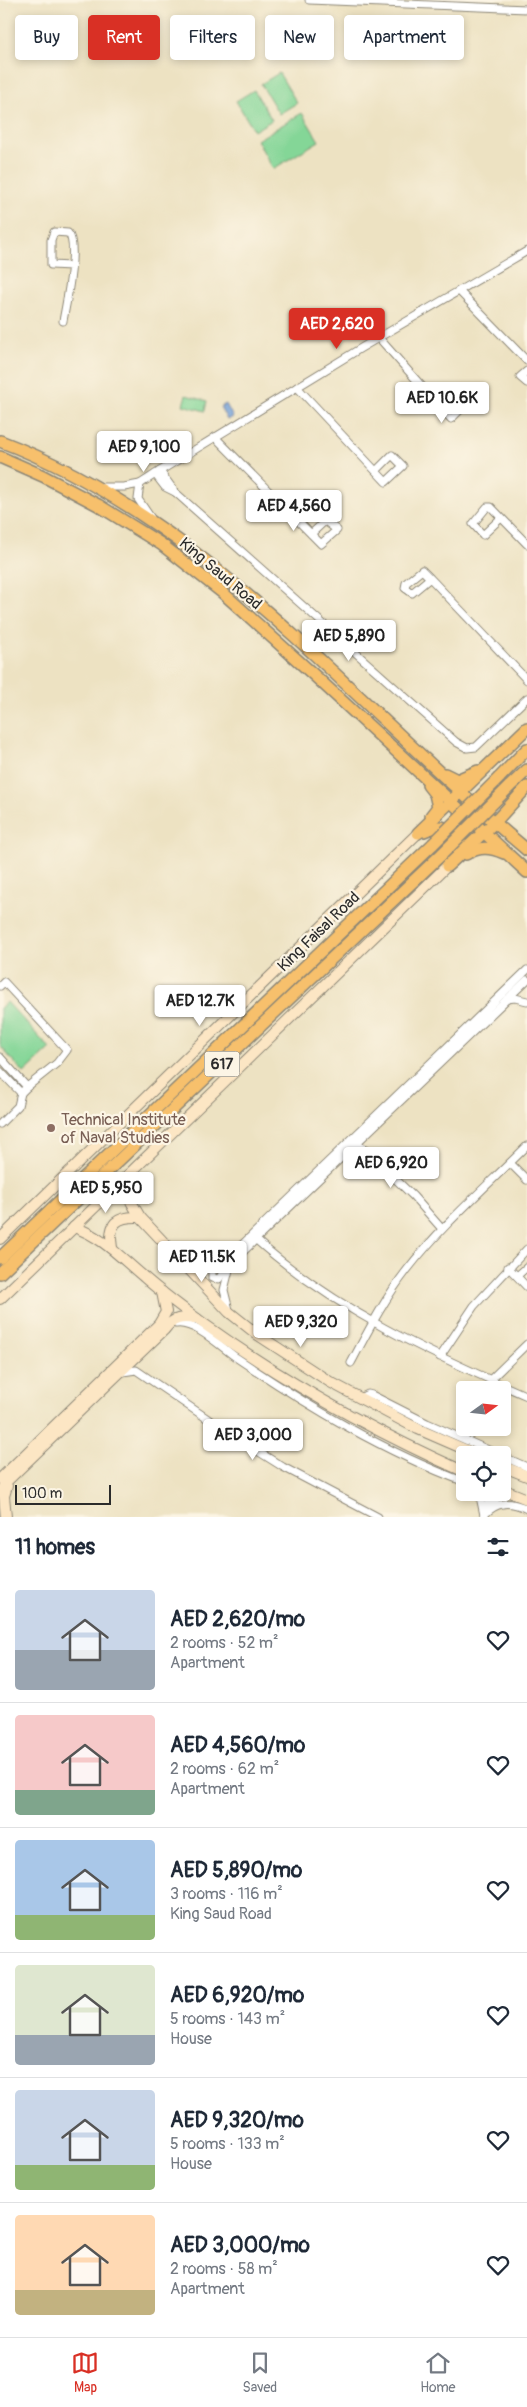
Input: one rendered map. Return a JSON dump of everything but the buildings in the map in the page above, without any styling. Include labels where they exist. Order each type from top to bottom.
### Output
[{"type":"main road","name":"King Saud Road","points":[[0,441],[57,466],[153,521],[238,585],[461,792],[525,848]]},
{"type":"main road","name":"King Saud Road","points":[[0,457],[51,480],[98,505],[161,544],[223,594],[452,801],[527,872]]},
{"type":"main road","points":[[0,1239],[527,728]]},
{"type":"main road","name":"King Faisal Road","points":[[0,1258],[433,844],[527,749]]},
{"type":"main road","points":[[426,759],[451,778],[457,780],[470,776],[495,761]]},
{"type":"main road","points":[[495,761],[481,780],[480,786],[483,790],[497,803],[506,803],[524,790]]},
{"type":"main road","points":[[414,768],[435,794],[438,807],[418,833]]},
{"type":"main road","name":"King Faisal Road","points":[[0,1273],[443,853],[527,770]]},
{"type":"main road","points":[[0,1299],[447,866],[485,832],[524,790]]},
{"type":"main road","points":[[511,804],[509,822],[525,848]]},
{"type":"main road","points":[[418,833],[439,825],[444,826],[454,834],[460,842],[459,848],[447,866]]},
{"type":"main road","points":[[447,866],[477,848],[492,848],[511,856]]},
{"type":"main road","points":[[123,1180],[129,1198],[140,1217],[231,1314],[258,1335],[330,1382],[418,1429],[457,1446]]},
{"type":"main road","points":[[112,1248],[111,1230],[114,1224],[122,1218],[140,1217]]},
{"type":"main road","points":[[74,1226],[90,1232],[112,1248],[162,1292],[197,1319],[271,1370],[332,1407],[397,1442],[456,1468]]},
{"type":"main road","points":[[0,1492],[14,1470],[159,1324],[166,1312],[162,1292]]},
{"type":"main road","points":[[0,1480],[14,1470],[120,1373],[174,1319],[184,1317],[197,1319]]},
{"type":"main road","points":[[0,1475],[14,1470]]},
{"type":"main road","points":[[6,1517],[4,1496],[14,1470]]},
{"type":"main road","points":[[511,1470],[527,1476]]},
{"type":"main road","points":[[511,1492],[527,1500]]},
{"type":"street","points":[[309,0],[527,9]]},
{"type":"street","points":[[63,321],[70,266],[70,234],[54,232],[51,240],[51,265],[70,266]]},
{"type":"street","points":[[95,487],[124,487],[140,484],[378,338],[527,252]]},
{"type":"street","points":[[459,291],[527,360]]},
{"type":"street","points":[[378,338],[442,408]]},
{"type":"street","points":[[527,371],[520,377],[527,383]]},
{"type":"street","points":[[297,387],[376,471]]},
{"type":"street","points":[[215,437],[311,534]]},
{"type":"street","points":[[158,472],[175,492],[456,742],[467,748],[476,747],[527,698]]},
{"type":"street","points":[[140,484],[138,500],[153,521]]},
{"type":"street","points":[[501,518],[527,544]]},
{"type":"street","points":[[430,578],[527,680]]},
{"type":"street","points":[[526,981],[507,1000],[355,1140],[251,1235],[218,1267],[212,1270],[212,1278],[219,1279],[225,1269],[257,1240],[355,1140],[527,970]]},
{"type":"street","points":[[507,1000],[514,998],[527,1001],[526,981]]},
{"type":"street","points":[[0,986],[4,982],[67,1050],[57,1063],[21,1093],[18,1106],[0,1124]]},
{"type":"street","points":[[0,1057],[27,1087]]},
{"type":"street","points":[[0,1071],[21,1093]]},
{"type":"street","points":[[355,1140],[413,1196],[442,1229]]},
{"type":"street","points":[[351,1362],[405,1272],[442,1229],[527,1146]]},
{"type":"street","points":[[510,1163],[527,1180]]},
{"type":"street","points":[[251,1235],[279,1261],[334,1299],[440,1357],[527,1396]]},
{"type":"street","points":[[170,1249],[190,1262],[200,1264],[214,1264],[226,1259]]},
{"type":"street","points":[[440,1357],[474,1306],[508,1267],[527,1249]]},
{"type":"street","points":[[226,1259],[231,1264]]},
{"type":"street","points":[[231,1264],[226,1276],[224,1290],[231,1314]]},
{"type":"street","points":[[508,1267],[527,1287]]},
{"type":"street","points":[[517,1276],[527,1267]]},
{"type":"street","points":[[164,1330],[173,1324],[186,1323],[191,1325],[262,1375],[328,1415],[387,1447],[456,1478]]},
{"type":"street","points":[[490,1380],[527,1344]]},
{"type":"street","points":[[141,1352],[141,1366],[146,1376]]},
{"type":"street","points":[[120,1373],[133,1369],[146,1376],[224,1430],[283,1467],[378,1517]]},
{"type":"street","points":[[360,1398],[368,1394],[372,1395],[479,1446]]},
{"type":"street","points":[[511,1460],[527,1467]]},
{"type":"street","points":[[481,1501],[485,1514]]},
{"type":"street","points":[[485,1514],[487,1501]]},
{"type":"street","points":[[485,1514],[493,1501]]},
{"type":"street","points":[[485,1514],[495,1505],[501,1504],[514,1504],[527,1509]]},
{"type":"green space","points":[[279,73],[297,103],[279,114],[261,84]]},
{"type":"green space","points":[[254,90],[272,120],[254,131],[236,101]]},
{"type":"green space","points":[[302,113],[319,141],[273,169],[257,140]]},
{"type":"green space","points":[[186,395],[207,401],[205,411],[183,405]]},
{"type":"green space","points":[[7,1002],[50,1049],[24,1073],[0,1046],[0,1008]]},
{"type":"water","points":[[226,404],[233,417],[227,420],[220,407]]},
{"type":"place","name":"Technical Institute of Naval Studies","points":[[51,1128]]}]
